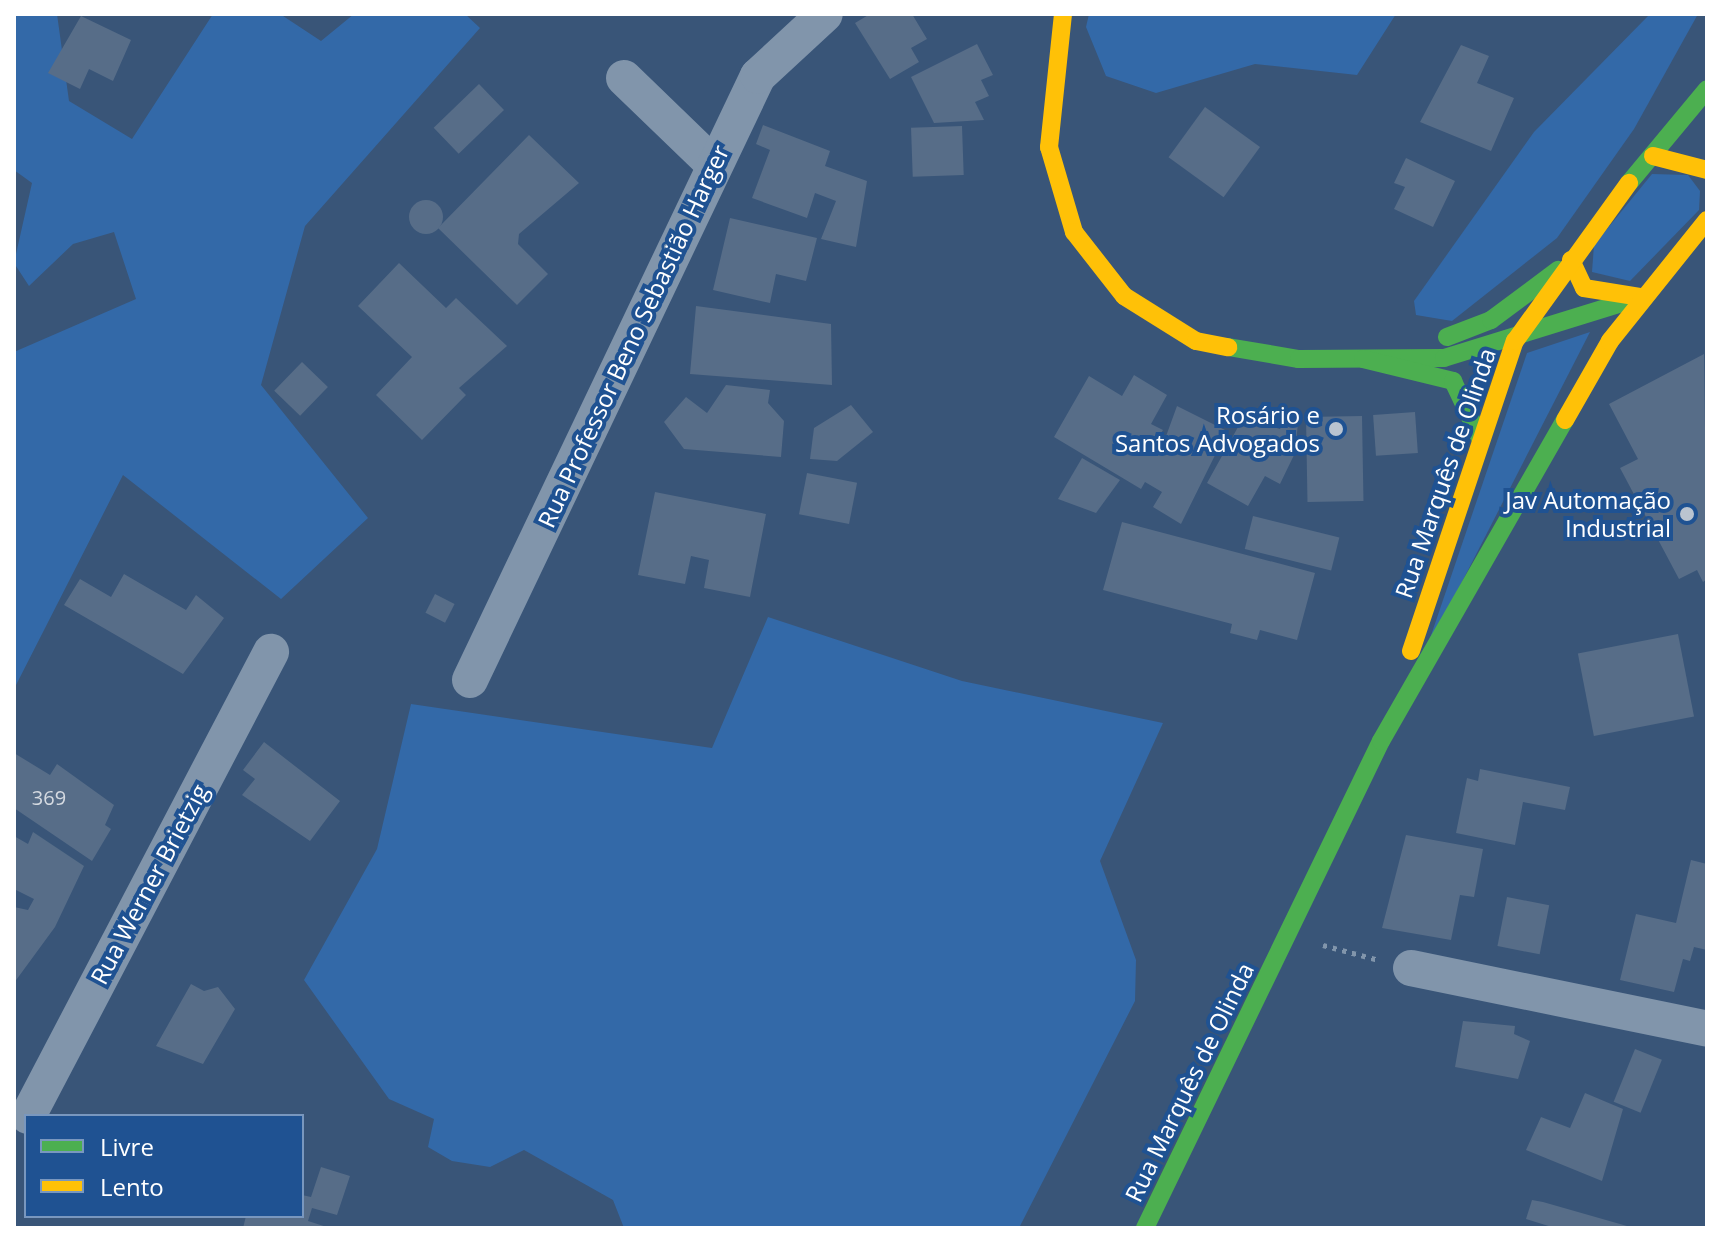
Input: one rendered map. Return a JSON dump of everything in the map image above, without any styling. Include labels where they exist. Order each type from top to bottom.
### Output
[{"type":"main road","points":[[1063,14],[1049,147],[1056,189],[1096,264],[1157,321],[1196,341],[1238,353],[1363,359],[1444,358],[1515,341],[1641,297]]},
{"type":"main road","name":"Rua Marquês de Olinda","points":[[1381,741],[1515,341],[1571,260],[1707,89]]},
{"type":"main road","points":[[1653,156],[1694,147]]},
{"type":"main road","points":[[1653,156],[1707,170]]},
{"type":"main road","name":"Rua Marquês de Olinda","points":[[1145,1228],[1381,741],[1641,297],[1686,251],[1707,220]]},
{"type":"main road","points":[[1686,251],[1707,258]]},
{"type":"main road","points":[[1363,359],[1491,320],[1571,260],[1584,288],[1641,297]]},
{"type":"main road","points":[[1363,359],[1453,381],[1480,438]]},
{"type":"street","name":"Rua Professor Beno Sebastião Harger","points":[[470,680],[713,164],[758,76],[825,14]]},
{"type":"street","points":[[624,78],[713,164]]},
{"type":"street","name":"Rua Werner Brietzig","points":[[29,1114],[271,652]]},
{"type":"street","points":[[1411,968],[1707,1029]]},
{"type":"street","name":"Rua Werner Brietzig","points":[[14,1143],[24,1124]]},
{"type":"path","points":[[1287,936],[1411,968]]},
{"type":"shaded area","points":[[14,14],[57,14],[69,101],[132,139],[213,14],[280,14],[321,41],[354,14],[465,14],[480,28],[305,226],[261,385],[368,518],[281,599],[123,475],[14,689],[14,352],[136,299],[114,232],[73,244],[29,286],[14,263],[32,183],[14,170]]},
{"type":"shaded area","points":[[1089,14],[1396,14],[1357,75],[1255,64],[1156,93],[1106,76],[1086,27]]},
{"type":"shaded area","points":[[1650,14],[1698,14],[1634,129],[1557,238],[1452,321],[1416,315],[1414,301],[1534,132]]},
{"type":"shaded area","points":[[1652,174],[1688,175],[1700,191],[1699,210],[1630,281],[1592,272],[1594,245]]},
{"type":"shaded area","points":[[1590,332],[1424,656],[1527,353]]},
{"type":"shaded area","points":[[768,617],[962,681],[1163,723],[1100,861],[1136,960],[1135,1001],[1019,1228],[624,1228],[613,1200],[524,1150],[490,1167],[452,1161],[428,1147],[434,1119],[389,1099],[304,980],[377,849],[411,704],[712,748]]},
{"type":"building","points":[[870,14],[912,14],[927,39],[911,48],[919,62],[890,79],[855,23]]},
{"type":"building","points":[[81,16],[131,40],[113,81],[89,69],[80,89],[48,73]]},
{"type":"building","points":[[977,44],[993,75],[981,80],[989,96],[975,102],[984,120],[934,123],[911,77]]},
{"type":"building","points":[[1461,45],[1489,56],[1477,83],[1514,98],[1491,151],[1420,122]]},
{"type":"building","points":[[479,84],[504,110],[459,154],[434,128]]},
{"type":"building","points":[[1205,107],[1260,147],[1224,197],[1169,157]]},
{"type":"building","points":[[763,125],[830,151],[825,166],[867,181],[856,247],[821,239],[836,201],[815,193],[807,218],[752,198],[770,150],[756,144]]},
{"type":"building","points":[[962,126],[964,175],[913,177],[911,128]]},
{"type":"building","points":[[529,135],[579,183],[519,234],[518,244],[548,274],[517,305],[438,228]]},
{"type":"building","points":[[1406,158],[1455,181],[1433,227],[1394,209],[1405,187],[1394,183]]},
{"type":"building","points":[[426,200],[438,205],[443,217],[438,229],[426,234],[414,229],[409,217],[414,205]]},
{"type":"building","points":[[730,218],[817,238],[806,281],[776,274],[770,303],[713,290]]},
{"type":"building","points":[[399,263],[446,308],[456,298],[507,346],[459,388],[466,395],[422,440],[376,395],[412,357],[358,306]]},
{"type":"building","points":[[696,306],[831,324],[832,385],[690,374]]},
{"type":"building","name":"Jav Automação Industrial","points":[[1704,354],[1707,579],[1703,582],[1697,570],[1679,579],[1620,468],[1638,459],[1609,404]]},
{"type":"building","points":[[302,362],[328,387],[300,416],[274,391]]},
{"type":"building","points":[[1134,375],[1167,395],[1151,424],[1163,430],[1153,446],[1161,450],[1177,406],[1227,431],[1181,524],[1153,507],[1162,492],[1145,482],[1141,489],[1054,437],[1089,376],[1122,396]]},
{"type":"building","points":[[726,385],[770,390],[768,403],[784,421],[781,457],[684,449],[664,422],[686,397],[707,413]]},
{"type":"building","points":[[851,405],[873,432],[837,461],[810,459],[814,428]]},
{"type":"building","points":[[1415,412],[1418,453],[1376,456],[1373,415]]},
{"type":"building","points":[[1362,416],[1363,501],[1307,502],[1306,417]]},
{"type":"building","points":[[1243,418],[1280,429],[1284,421],[1298,423],[1295,453],[1280,484],[1265,476],[1248,506],[1207,483]]},
{"type":"building","points":[[1082,458],[1120,480],[1096,513],[1058,499]]},
{"type":"building","points":[[807,473],[857,483],[849,524],[799,514]]},
{"type":"building","points":[[655,492],[766,514],[750,597],[704,588],[709,560],[691,556],[685,584],[638,575]]},
{"type":"building","points":[[1253,516],[1339,538],[1331,571],[1245,549]]},
{"type":"building","points":[[1122,522],[1315,573],[1297,640],[1260,630],[1257,640],[1230,633],[1232,624],[1103,590]]},
{"type":"building","points":[[124,574],[186,610],[196,595],[224,618],[183,674],[64,605],[80,579],[111,597]]},
{"type":"building","points":[[435,594],[455,604],[445,623],[425,613]]},
{"type":"building","points":[[1678,634],[1694,716],[1594,736],[1578,653]]},
{"type":"building","points":[[264,742],[340,801],[310,841],[242,795],[255,779],[243,770]]},
{"type":"building","points":[[14,753],[50,775],[57,764],[114,805],[105,825],[111,829],[92,861],[14,808]]},
{"type":"building","points":[[1480,769],[1570,787],[1565,810],[1523,802],[1515,845],[1456,833],[1467,778],[1478,781]]},
{"type":"building","points":[[33,832],[84,866],[55,927],[14,983],[14,907],[28,910],[34,899],[14,889],[14,836],[28,844]]},
{"type":"building","points":[[1406,835],[1483,849],[1474,897],[1460,895],[1451,940],[1382,928]]},
{"type":"building","points":[[1691,860],[1707,864],[1707,950],[1694,947],[1690,961],[1683,959],[1674,992],[1620,980],[1636,914],[1676,923]]},
{"type":"building","points":[[1507,897],[1549,905],[1540,954],[1497,946]]},
{"type":"building","points":[[191,984],[204,991],[218,987],[235,1009],[203,1064],[156,1046]]},
{"type":"building","points":[[1463,1021],[1515,1026],[1514,1034],[1530,1041],[1518,1079],[1455,1067]]},
{"type":"building","points":[[1635,1049],[1662,1060],[1641,1113],[1614,1102]]},
{"type":"building","points":[[1585,1093],[1623,1109],[1602,1181],[1526,1150],[1541,1117],[1570,1128]]},
{"type":"building","points":[[321,1167],[350,1176],[337,1215],[312,1208],[308,1221],[330,1228],[243,1228],[246,1218],[304,1218],[304,1195],[311,1197]]},
{"type":"building","points":[[1532,1200],[1634,1228],[1555,1228],[1526,1219]]},
{"type":"traffic: fast","points":[[1629,183],[1707,89]]},
{"type":"traffic: fast","points":[[1447,337],[1491,320],[1558,270]]},
{"type":"traffic: fast","points":[[1228,347],[1299,359],[1444,358],[1641,297]]},
{"type":"traffic: fast","points":[[1363,359],[1453,381],[1480,438]]},
{"type":"traffic: fast","points":[[1145,1228],[1381,741],[1565,420]]},
{"type":"traffic: slow","points":[[1063,14],[1049,147],[1074,232],[1124,296],[1196,341],[1228,347]]},
{"type":"traffic: slow","points":[[1653,156],[1707,170]]},
{"type":"traffic: slow","points":[[1411,651],[1515,341],[1629,183]]},
{"type":"traffic: slow","points":[[1565,420],[1610,341],[1707,220]]},
{"type":"traffic: slow","points":[[1571,260],[1584,288],[1641,297]]},
{"type":"place","name":"Rosário e Santos Advogados","points":[[1336,429]]},
{"type":"place","name":"Jav Automação Industrial","points":[[1687,514]]}]
